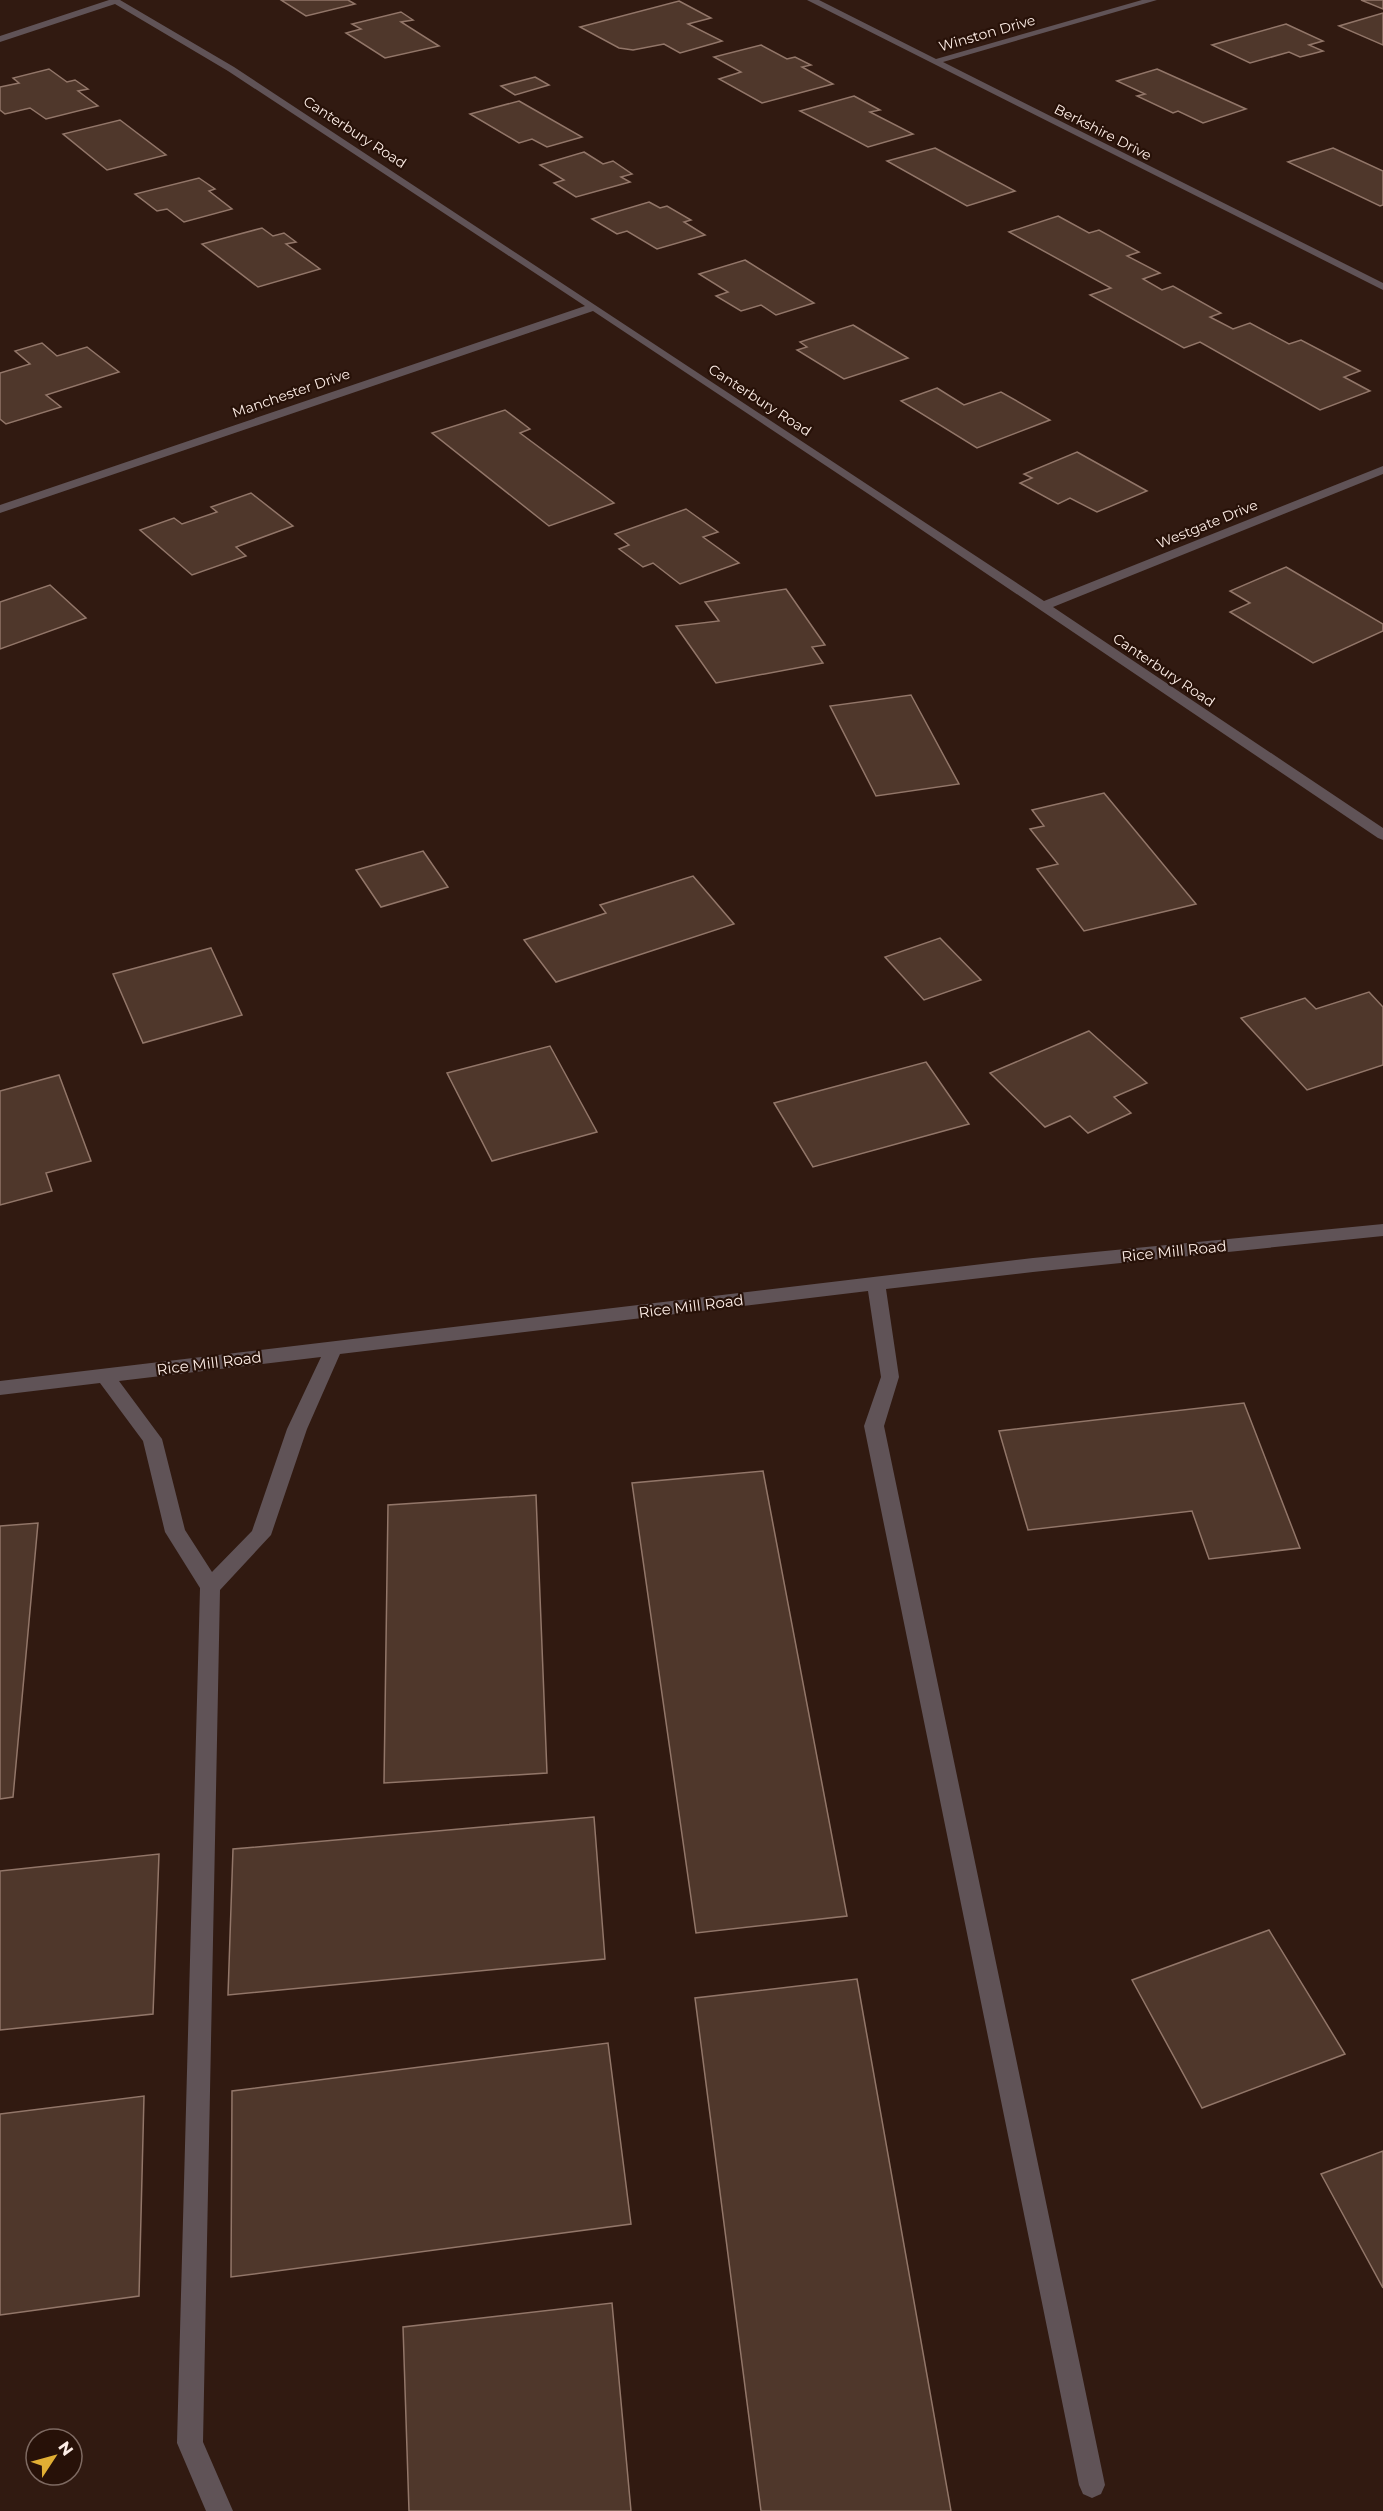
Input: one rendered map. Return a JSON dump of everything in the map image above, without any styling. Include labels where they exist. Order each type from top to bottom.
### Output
[{"type":"street","points":[[0,39],[115,0]]},
{"type":"street","name":"Canterbury Road","points":[[115,0],[231,69],[874,492],[1383,835]]},
{"type":"street","name":"Berkshire Drive","points":[[812,0],[1383,287]]},
{"type":"street","name":"Winston Drive","points":[[934,62],[1152,0]]},
{"type":"street","name":"Manchester Drive","points":[[0,509],[592,308]]},
{"type":"street","name":"Westgate Drive","points":[[1042,606],[1383,470]]},
{"type":"street","name":"Rice Mill Road","points":[[0,1388],[1033,1265],[1383,1230]]},
{"type":"street","points":[[876,1283],[890,1377],[874,1426],[1092,2485]]},
{"type":"street","points":[[210,1587],[261,1535],[297,1429],[334,1348]]},
{"type":"street","points":[[104,1376],[152,1439],[175,1532],[210,1587],[190,2443],[220,2511]]},
{"type":"building","points":[[281,0],[348,0],[355,4],[306,16]]},
{"type":"building","points":[[1361,0],[1383,0],[1383,9]]},
{"type":"building","points":[[679,1],[711,18],[688,24],[722,41],[680,53],[664,44],[633,50],[619,48],[580,27]]},
{"type":"building","points":[[401,12],[413,20],[401,22],[439,46],[385,58],[346,33],[361,29],[352,24]]},
{"type":"building","points":[[1383,13],[1383,45],[1339,26]]},
{"type":"building","points":[[1286,24],[1323,41],[1309,45],[1323,51],[1300,57],[1289,52],[1250,63],[1212,45]]},
{"type":"building","points":[[761,45],[787,59],[795,57],[811,65],[802,67],[833,84],[762,103],[719,79],[741,72],[714,57]]},
{"type":"building","points":[[49,69],[67,82],[75,80],[88,89],[78,91],[98,106],[46,119],[30,108],[5,114],[0,110],[0,87],[19,83],[13,78]]},
{"type":"building","points":[[1157,69],[1246,109],[1203,123],[1178,111],[1173,113],[1137,96],[1145,94],[1117,81]]},
{"type":"building","points":[[535,77],[549,85],[515,95],[501,86]]},
{"type":"building","points":[[854,96],[880,110],[870,112],[913,134],[868,147],[800,111]]},
{"type":"building","points":[[519,101],[582,137],[547,147],[532,139],[519,143],[470,114]]},
{"type":"building","points":[[120,120],[166,155],[107,170],[63,134]]},
{"type":"building","points":[[935,148],[1015,191],[967,206],[887,161]]},
{"type":"building","points":[[1333,148],[1383,171],[1383,205],[1380,206],[1288,162]]},
{"type":"building","points":[[584,152],[603,164],[613,161],[632,174],[621,177],[630,182],[576,197],[554,183],[564,180],[540,165]]},
{"type":"building","points":[[199,178],[215,189],[209,191],[232,209],[184,222],[167,209],[157,211],[135,194]]},
{"type":"building","points":[[649,202],[660,208],[667,206],[691,220],[684,222],[705,235],[657,249],[627,231],[617,234],[592,219]]},
{"type":"building","points":[[1058,216],[1089,233],[1099,230],[1139,252],[1127,256],[1160,273],[1143,279],[1162,290],[1173,286],[1221,313],[1210,317],[1233,329],[1250,323],[1289,344],[1301,340],[1360,371],[1344,377],[1370,391],[1320,410],[1200,342],[1184,348],[1090,295],[1111,288],[1009,232]]},
{"type":"building","points":[[262,228],[273,236],[284,233],[296,242],[286,244],[320,269],[258,287],[202,244]]},
{"type":"building","points":[[745,260],[814,303],[776,315],[761,305],[741,311],[716,296],[728,292],[699,274]]},
{"type":"building","points":[[853,325],[908,358],[844,379],[797,350],[807,347],[800,342]]},
{"type":"building","points":[[42,343],[57,356],[87,347],[119,372],[46,395],[61,407],[6,424],[0,419],[0,373],[30,364],[15,351]]},
{"type":"building","points":[[937,388],[964,405],[1001,392],[1050,420],[977,448],[901,401]]},
{"type":"building","points":[[505,410],[530,429],[520,433],[614,503],[549,526],[432,433]]},
{"type":"building","points":[[1077,452],[1147,491],[1097,512],[1070,498],[1058,504],[1020,483],[1032,478],[1024,474]]},
{"type":"building","points":[[251,493],[293,526],[236,547],[246,556],[192,575],[140,530],[174,518],[182,524],[217,512],[211,507]]},
{"type":"building","points":[[686,509],[718,532],[703,537],[739,563],[680,584],[653,563],[643,567],[619,549],[629,545],[615,534]]},
{"type":"building","points":[[1286,567],[1383,624],[1383,631],[1313,663],[1230,612],[1250,603],[1230,591]]},
{"type":"building","points":[[50,585],[86,618],[0,649],[0,602]]},
{"type":"building","points":[[786,589],[825,645],[812,647],[823,663],[716,683],[676,626],[719,621],[705,602]]},
{"type":"building","points":[[911,695],[959,784],[876,796],[830,706]]},
{"type":"building","points":[[1104,793],[1196,904],[1084,931],[1037,869],[1058,864],[1030,829],[1044,826],[1032,810]]},
{"type":"building","points":[[423,851],[448,887],[381,907],[356,870]]},
{"type":"building","points":[[693,876],[734,924],[556,982],[524,940],[606,913],[600,905]]},
{"type":"building","points":[[940,938],[981,980],[924,1000],[885,957]]},
{"type":"building","points":[[211,948],[242,1015],[143,1043],[113,974]]},
{"type":"building","points":[[1369,992],[1383,1007],[1383,1065],[1307,1090],[1241,1018],[1305,998],[1316,1009]]},
{"type":"building","points":[[1089,1031],[1147,1083],[1114,1097],[1131,1113],[1088,1133],[1070,1116],[1045,1127],[990,1073]]},
{"type":"building","points":[[550,1046],[597,1132],[492,1161],[447,1073]]},
{"type":"building","points":[[926,1062],[969,1124],[813,1167],[774,1103]]},
{"type":"building","points":[[59,1075],[91,1161],[46,1173],[52,1191],[0,1205],[0,1091]]},
{"type":"building","points":[[1244,1403],[1300,1548],[1209,1559],[1192,1511],[1028,1530],[999,1431]]},
{"type":"building","points":[[763,1471],[847,1916],[696,1933],[632,1483]]},
{"type":"building","points":[[536,1495],[547,1773],[384,1783],[388,1505]]},
{"type":"building","points":[[38,1523],[13,1797],[0,1799],[0,1526]]},
{"type":"building","points":[[594,1817],[605,1959],[228,1995],[233,1849]]},
{"type":"building","points":[[159,1854],[153,2014],[0,2030],[0,1871]]},
{"type":"building","points":[[1269,1930],[1345,2054],[1202,2108],[1132,1980]]},
{"type":"building","points":[[857,1979],[951,2511],[761,2511],[695,1998]]},
{"type":"building","points":[[608,2043],[631,2224],[231,2277],[232,2091]]},
{"type":"building","points":[[144,2096],[139,2296],[0,2315],[0,2114]]},
{"type":"building","points":[[1383,2151],[1383,2288],[1321,2174]]},
{"type":"building","points":[[612,2303],[631,2511],[409,2511],[403,2327]]}]
